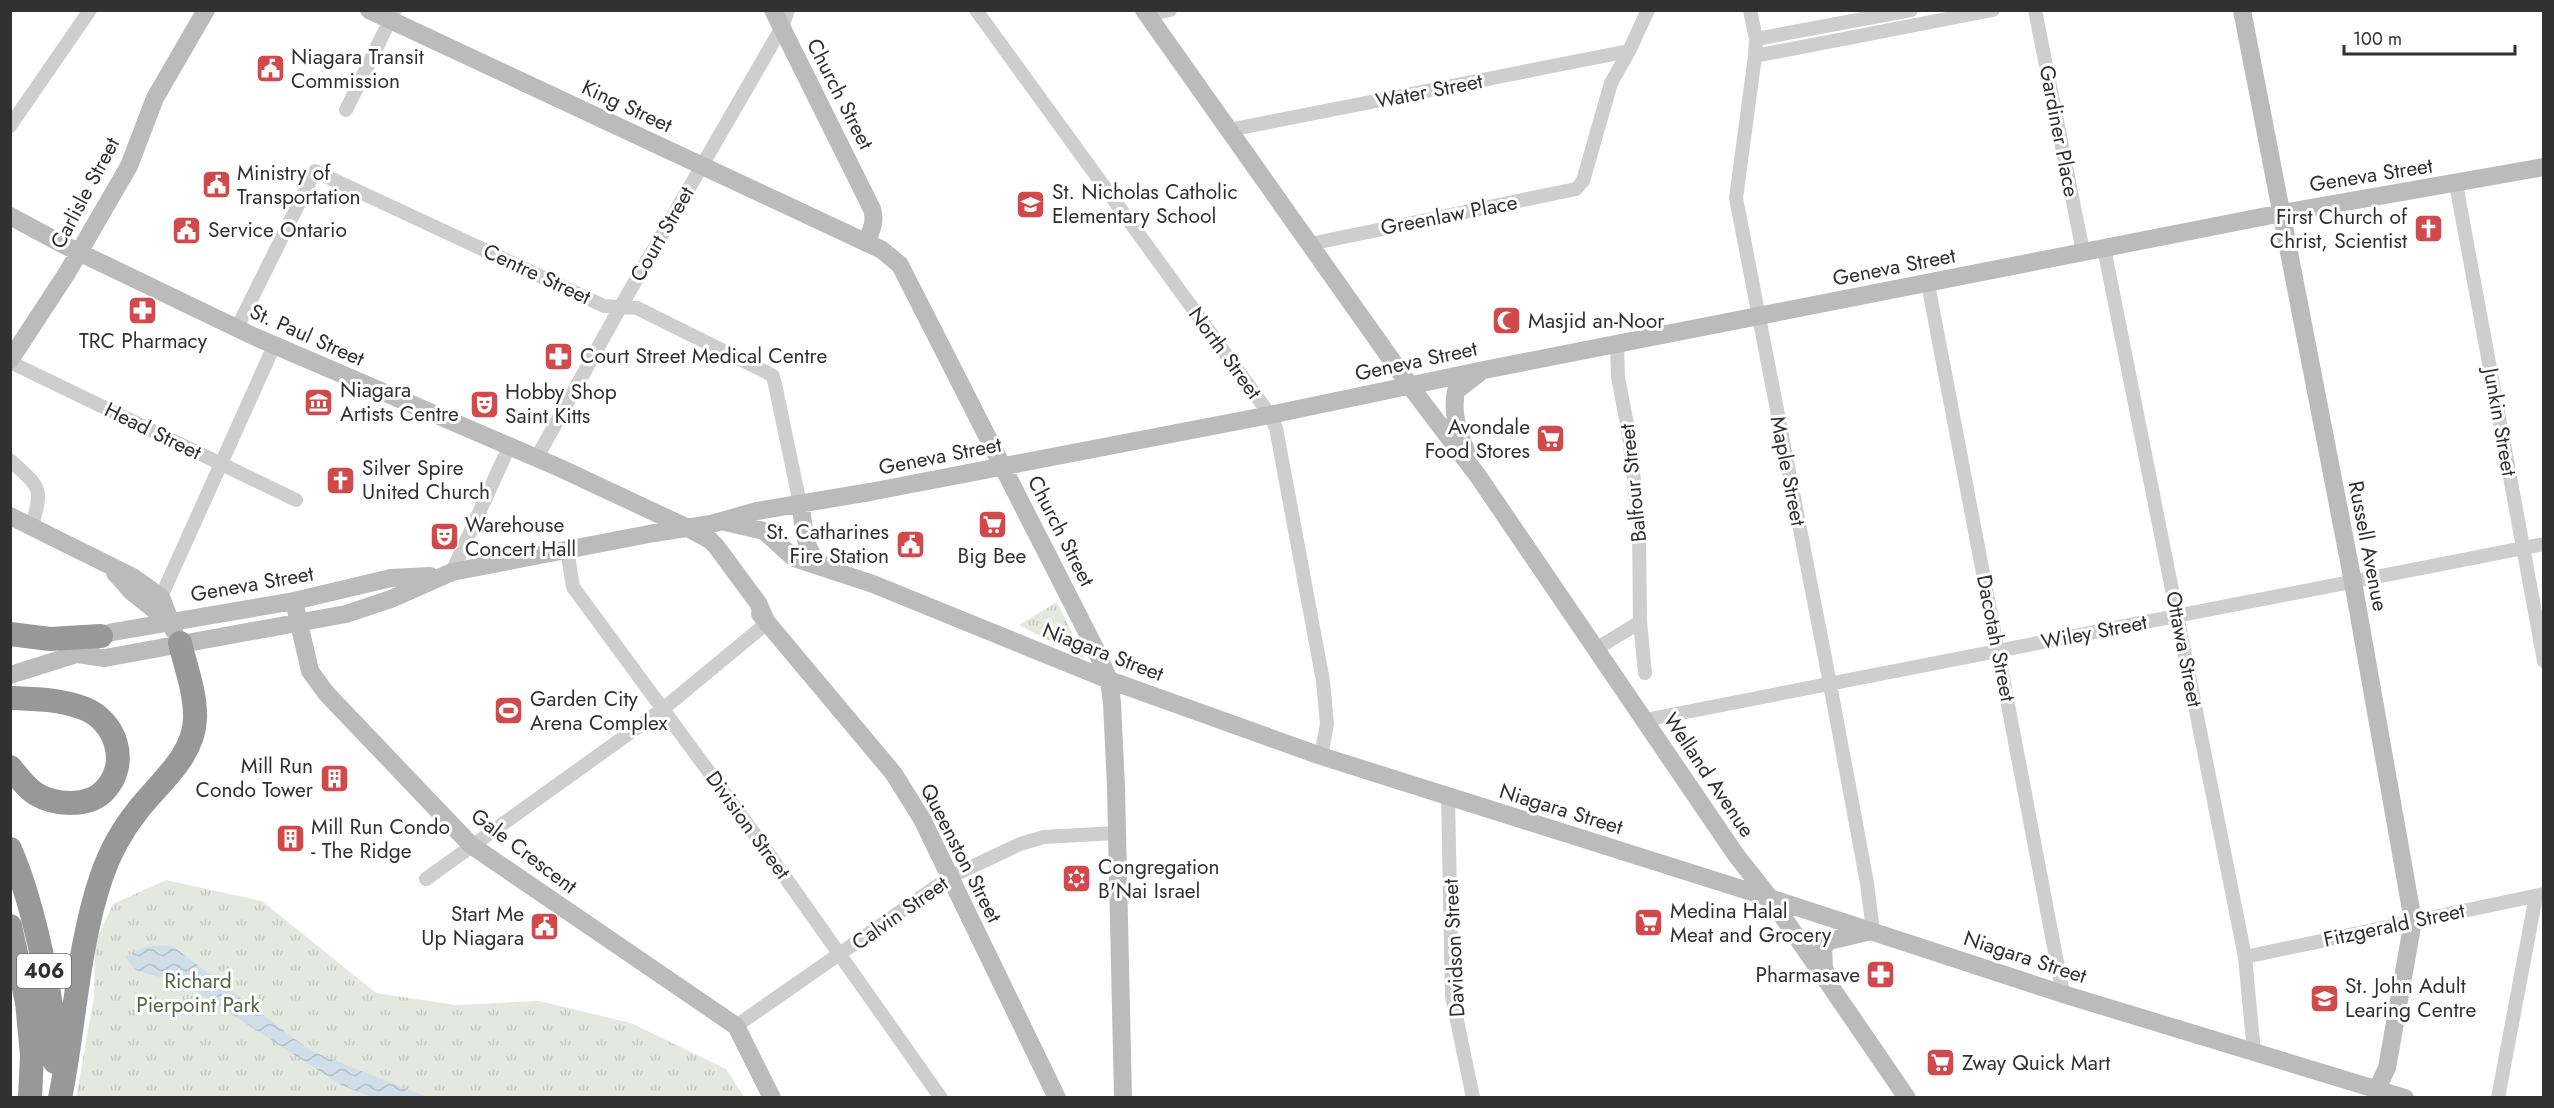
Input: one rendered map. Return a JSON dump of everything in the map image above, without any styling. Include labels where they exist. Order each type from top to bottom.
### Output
[{"type":"highway","points":[[10,634],[50,639],[107,634]]},
{"type":"highway","points":[[60,1098],[84,939],[102,874],[119,838],[188,748],[193,736],[194,705],[180,643]]},
{"type":"highway","points":[[10,698],[49,699],[85,708],[106,722],[118,744],[116,773],[104,792],[88,799],[66,804],[36,794],[10,767]]},
{"type":"highway","name":"406","points":[[10,849],[32,917],[47,987],[55,1052],[53,1098]]},
{"type":"highway","name":"406","points":[[10,926],[27,1002],[32,1055],[30,1098]]},
{"type":"main road","name":"Carlisle Street","points":[[10,361],[79,253],[129,166],[155,99],[206,10]]},
{"type":"main road","name":"King Street","points":[[369,10],[393,15],[866,243]]},
{"type":"main road","name":"Church Street","points":[[773,10],[785,19],[872,209],[873,228],[866,243],[894,258],[900,265],[1095,648],[1109,680],[1116,787],[1123,1098]]},
{"type":"main road","name":"Russell Avenue","points":[[2242,10],[2353,582],[2413,921],[2387,1068],[2377,1089]]},
{"type":"main road","points":[[1145,13],[1410,386],[1478,476]]},
{"type":"main road","name":"Geneva Street","points":[[10,675],[77,654],[107,634],[294,602],[391,578],[446,574],[567,549],[723,522],[757,511],[1002,467],[1270,415],[1757,315],[1928,284],[2282,213],[2544,167]]},
{"type":"main road","name":"St. Paul Street","points":[[10,216],[79,253],[274,346],[509,447],[688,528]]},
{"type":"main road","points":[[1478,476],[1459,434],[1453,406],[1456,391],[1484,370]]},
{"type":"main road","name":"Welland Avenue","points":[[1478,476],[1736,855],[1770,898],[1907,1098]]},
{"type":"main road","points":[[800,504],[807,546],[816,562],[825,567]]},
{"type":"main road","points":[[10,516],[133,577],[161,597],[169,622],[180,643]]},
{"type":"main road","name":"Niagara Street","points":[[723,522],[764,531],[794,558],[825,567],[1109,680],[1321,756],[2063,993],[2404,1098]]},
{"type":"main road","name":"Queenston Street","points":[[688,528],[894,774],[922,819],[1057,1098]]},
{"type":"main road","points":[[106,563],[132,592],[169,622]]},
{"type":"main road","name":"Geneva Street","points":[[77,654],[105,658],[346,614],[391,599],[446,574]]},
{"type":"main road","points":[[107,634],[129,626],[135,619],[138,606],[132,592]]},
{"type":"main road","name":"Gale Crescent","points":[[294,602],[310,670],[326,693],[471,845],[736,1026],[772,1098]]},
{"type":"main road","points":[[1833,992],[1824,968],[1823,948],[1829,941],[1873,931]]},
{"type":"street","points":[[10,126],[90,10]]},
{"type":"street","name":"North Street","points":[[976,10],[1270,415],[1276,428],[1323,681],[1327,724],[1321,756]]},
{"type":"street","points":[[1145,13],[1170,10]]},
{"type":"street","points":[[1629,51],[1648,10]]},
{"type":"street","name":"Maple Street","points":[[1750,10],[1756,39],[1755,56],[1736,198],[1830,684],[1867,884],[1873,931]]},
{"type":"street","points":[[1756,39],[1911,10]]},
{"type":"street","points":[[1755,56],[1993,10]]},
{"type":"street","name":"Gardiner Place","points":[[2035,10],[2083,252]]},
{"type":"street","points":[[346,110],[393,15]]},
{"type":"street","name":"Court Street","points":[[536,459],[785,19]]},
{"type":"street","name":"Water Street","points":[[1229,130],[1629,51]]},
{"type":"street","name":"Greenlaw Place","points":[[1310,244],[1576,189],[1583,181],[1611,83],[1629,51]]},
{"type":"street","name":"Centre Street","points":[[237,328],[315,171],[604,306],[637,308],[772,376],[800,504]]},
{"type":"street","name":"Junkin Street","points":[[2456,184],[2544,661]]},
{"type":"street","name":"Ottawa Street","points":[[2104,248],[2245,957],[2254,1052]]},
{"type":"street","name":"Dacotah Street","points":[[1928,284],[2063,993]]},
{"type":"street","name":"Balfour Street","points":[[1617,344],[1618,376],[1629,435],[1639,527],[1640,622],[1645,673]]},
{"type":"street","points":[[161,597],[274,346]]},
{"type":"street","name":"Head Street","points":[[10,361],[296,500]]},
{"type":"street","points":[[446,574],[509,447]]},
{"type":"street","points":[[10,460],[34,482],[39,490],[39,502],[32,525]]},
{"type":"street","name":"Wiley Street","points":[[1645,720],[2544,544]]},
{"type":"street","name":"Division Street","points":[[567,549],[573,587],[841,954],[935,1096]]},
{"type":"street","points":[[1596,649],[1640,622]]},
{"type":"street","points":[[426,879],[663,709],[767,623]]},
{"type":"street","name":"Davidson Street","points":[[1448,797],[1452,996],[1473,1098]]},
{"type":"street","name":"Calvin Street","points":[[736,1026],[950,877],[1020,844],[1044,837],[1116,833]]},
{"type":"street","points":[[2498,1098],[2540,895]]},
{"type":"street","name":"Fitzgerald Street","points":[[2245,957],[2540,895]]},
{"type":"green space","points":[[1057,602],[1085,659],[1019,625]]},
{"type":"green space","name":"Richard Pierpoint Park","points":[[166,880],[262,901],[376,993],[455,1005],[539,1001],[631,1023],[726,1069],[744,1097],[76,1098],[94,997],[95,943],[113,904]]},
{"type":"water","points":[[164,945],[175,948],[311,1051],[427,1097],[372,1097],[341,1085],[185,984],[135,970],[125,957],[134,951]]},
{"type":"place","name":"Niagara Transit Commission","points":[[270,69]]},
{"type":"place","name":"Ministry of Transportation","points":[[216,185]]},
{"type":"place","name":"St. Nicholas Catholic Elementary School","points":[[1031,204]]},
{"type":"place","name":"First Church of Christ, Scientist","points":[[2428,229]]},
{"type":"place","name":"Service Ontario","points":[[187,230]]},
{"type":"place","name":"TRC Pharmacy","points":[[143,310]]},
{"type":"place","name":"Masjid an-Noor","points":[[1507,321]]},
{"type":"place","name":"Court Street Medical Centre","points":[[559,356]]},
{"type":"place","name":"Niagara Artists Centre","points":[[319,402]]},
{"type":"place","name":"Hobby Shop Saint Kitts","points":[[484,404]]},
{"type":"place","name":"Avondale Food Stores","points":[[1551,439]]},
{"type":"place","name":"Silver Spire United Church","points":[[341,480]]},
{"type":"place","name":"Big Bee","points":[[992,525]]},
{"type":"place","name":"Warehouse Concert Hall","points":[[444,537]]},
{"type":"place","name":"St. Catharines Fire Station","points":[[910,544]]},
{"type":"place","name":"Garden City Arena Complex","points":[[509,711]]},
{"type":"place","name":"Mill Run Condo Tower","points":[[334,778]]},
{"type":"place","name":"Mill Run Condo - The Ridge","points":[[290,839]]},
{"type":"place","name":"Congregation B'Nai Israel","points":[[1077,879]]},
{"type":"place","name":"Medina Halal Meat and Grocery","points":[[1649,923]]},
{"type":"place","name":"Start Me Up Niagara","points":[[545,926]]},
{"type":"place","name":"Pharmasave","points":[[1881,975]]},
{"type":"place","name":"St. John Adult Learing Centre","points":[[2324,998]]},
{"type":"place","name":"Zway Quick Mart","points":[[1941,1063]]}]
